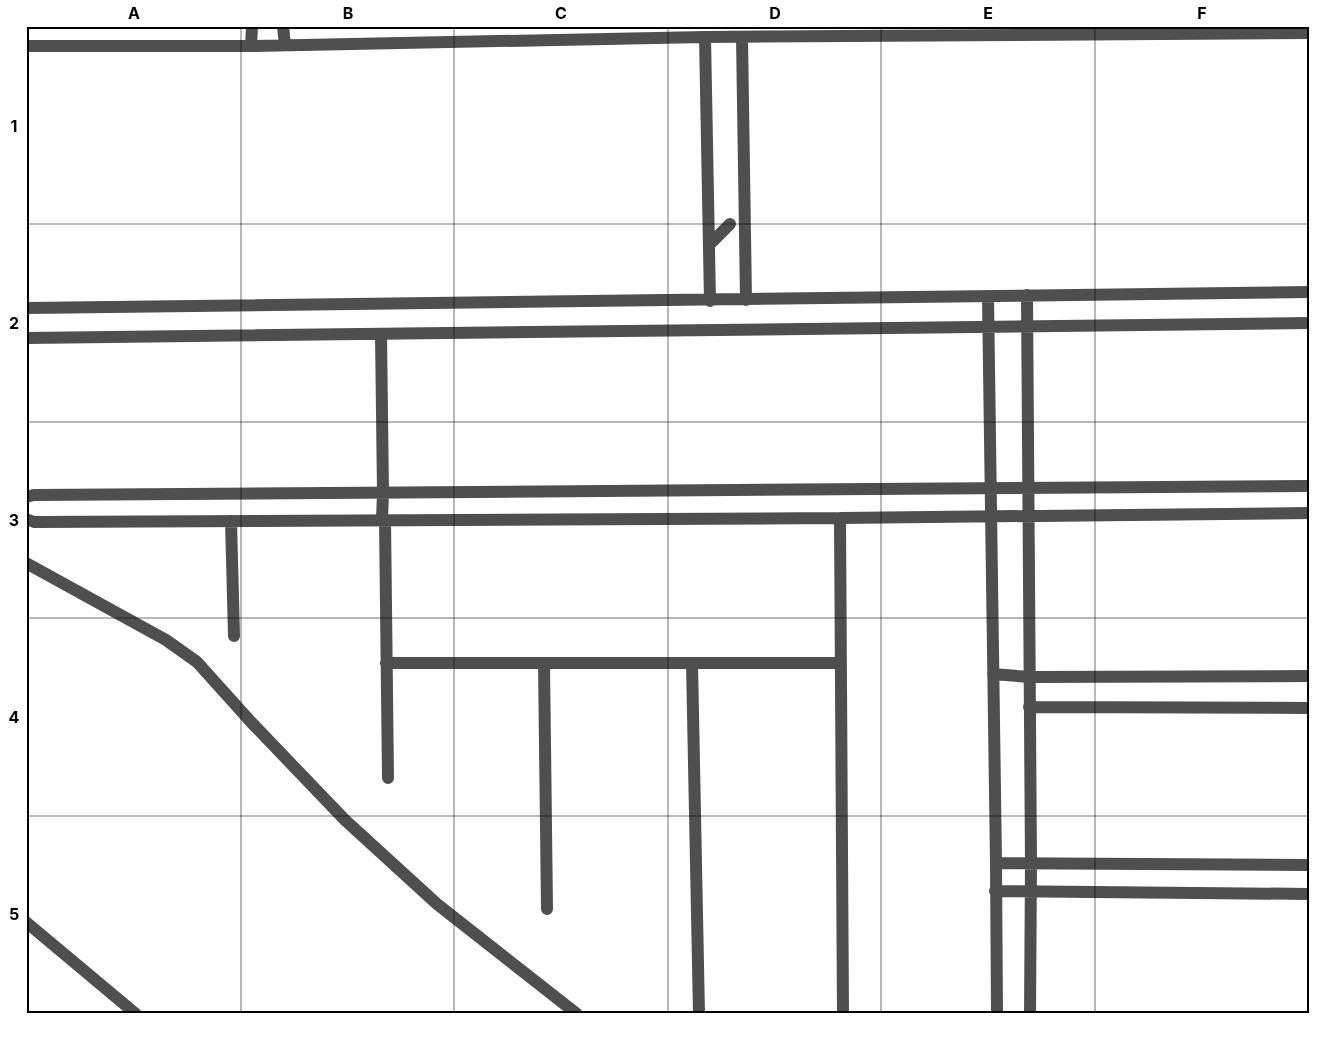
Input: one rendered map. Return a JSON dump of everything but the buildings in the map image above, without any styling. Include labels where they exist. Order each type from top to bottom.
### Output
[{"type":"street","points":[[251,46],[252,26]]},
{"type":"street","points":[[283,26],[285,45]]},
{"type":"street","points":[[26,46],[251,46],[704,37],[1275,29],[1303,31]]},
{"type":"street","points":[[704,37],[710,301]]},
{"type":"street","points":[[742,37],[746,300]]},
{"type":"street","points":[[709,245],[730,224]]},
{"type":"street","points":[[26,308],[381,302],[710,301],[1310,292]]},
{"type":"street","points":[[1027,295],[1031,864],[1029,890],[1030,1014]]},
{"type":"street","points":[[988,296],[996,863],[996,1014]]},
{"type":"street","points":[[26,338],[1310,323]]},
{"type":"street","points":[[381,334],[388,778]]},
{"type":"street","points":[[26,497],[44,495],[1310,486]]},
{"type":"street","points":[[26,519],[34,522],[991,517],[1310,513]]},
{"type":"street","points":[[840,518],[843,1014]]},
{"type":"street","points":[[231,521],[234,636]]},
{"type":"street","points":[[26,563],[166,640],[197,662],[251,722],[345,820],[437,904],[577,1014]]},
{"type":"street","points":[[386,663],[841,663]]},
{"type":"street","points":[[544,663],[547,909]]},
{"type":"street","points":[[692,663],[699,1014]]},
{"type":"street","points":[[993,674],[1029,677],[1310,676]]},
{"type":"street","points":[[1029,707],[1310,708]]},
{"type":"street","points":[[996,863],[1310,864]]},
{"type":"street","points":[[995,891],[1310,894]]},
{"type":"street","points":[[26,922],[136,1014]]}]
